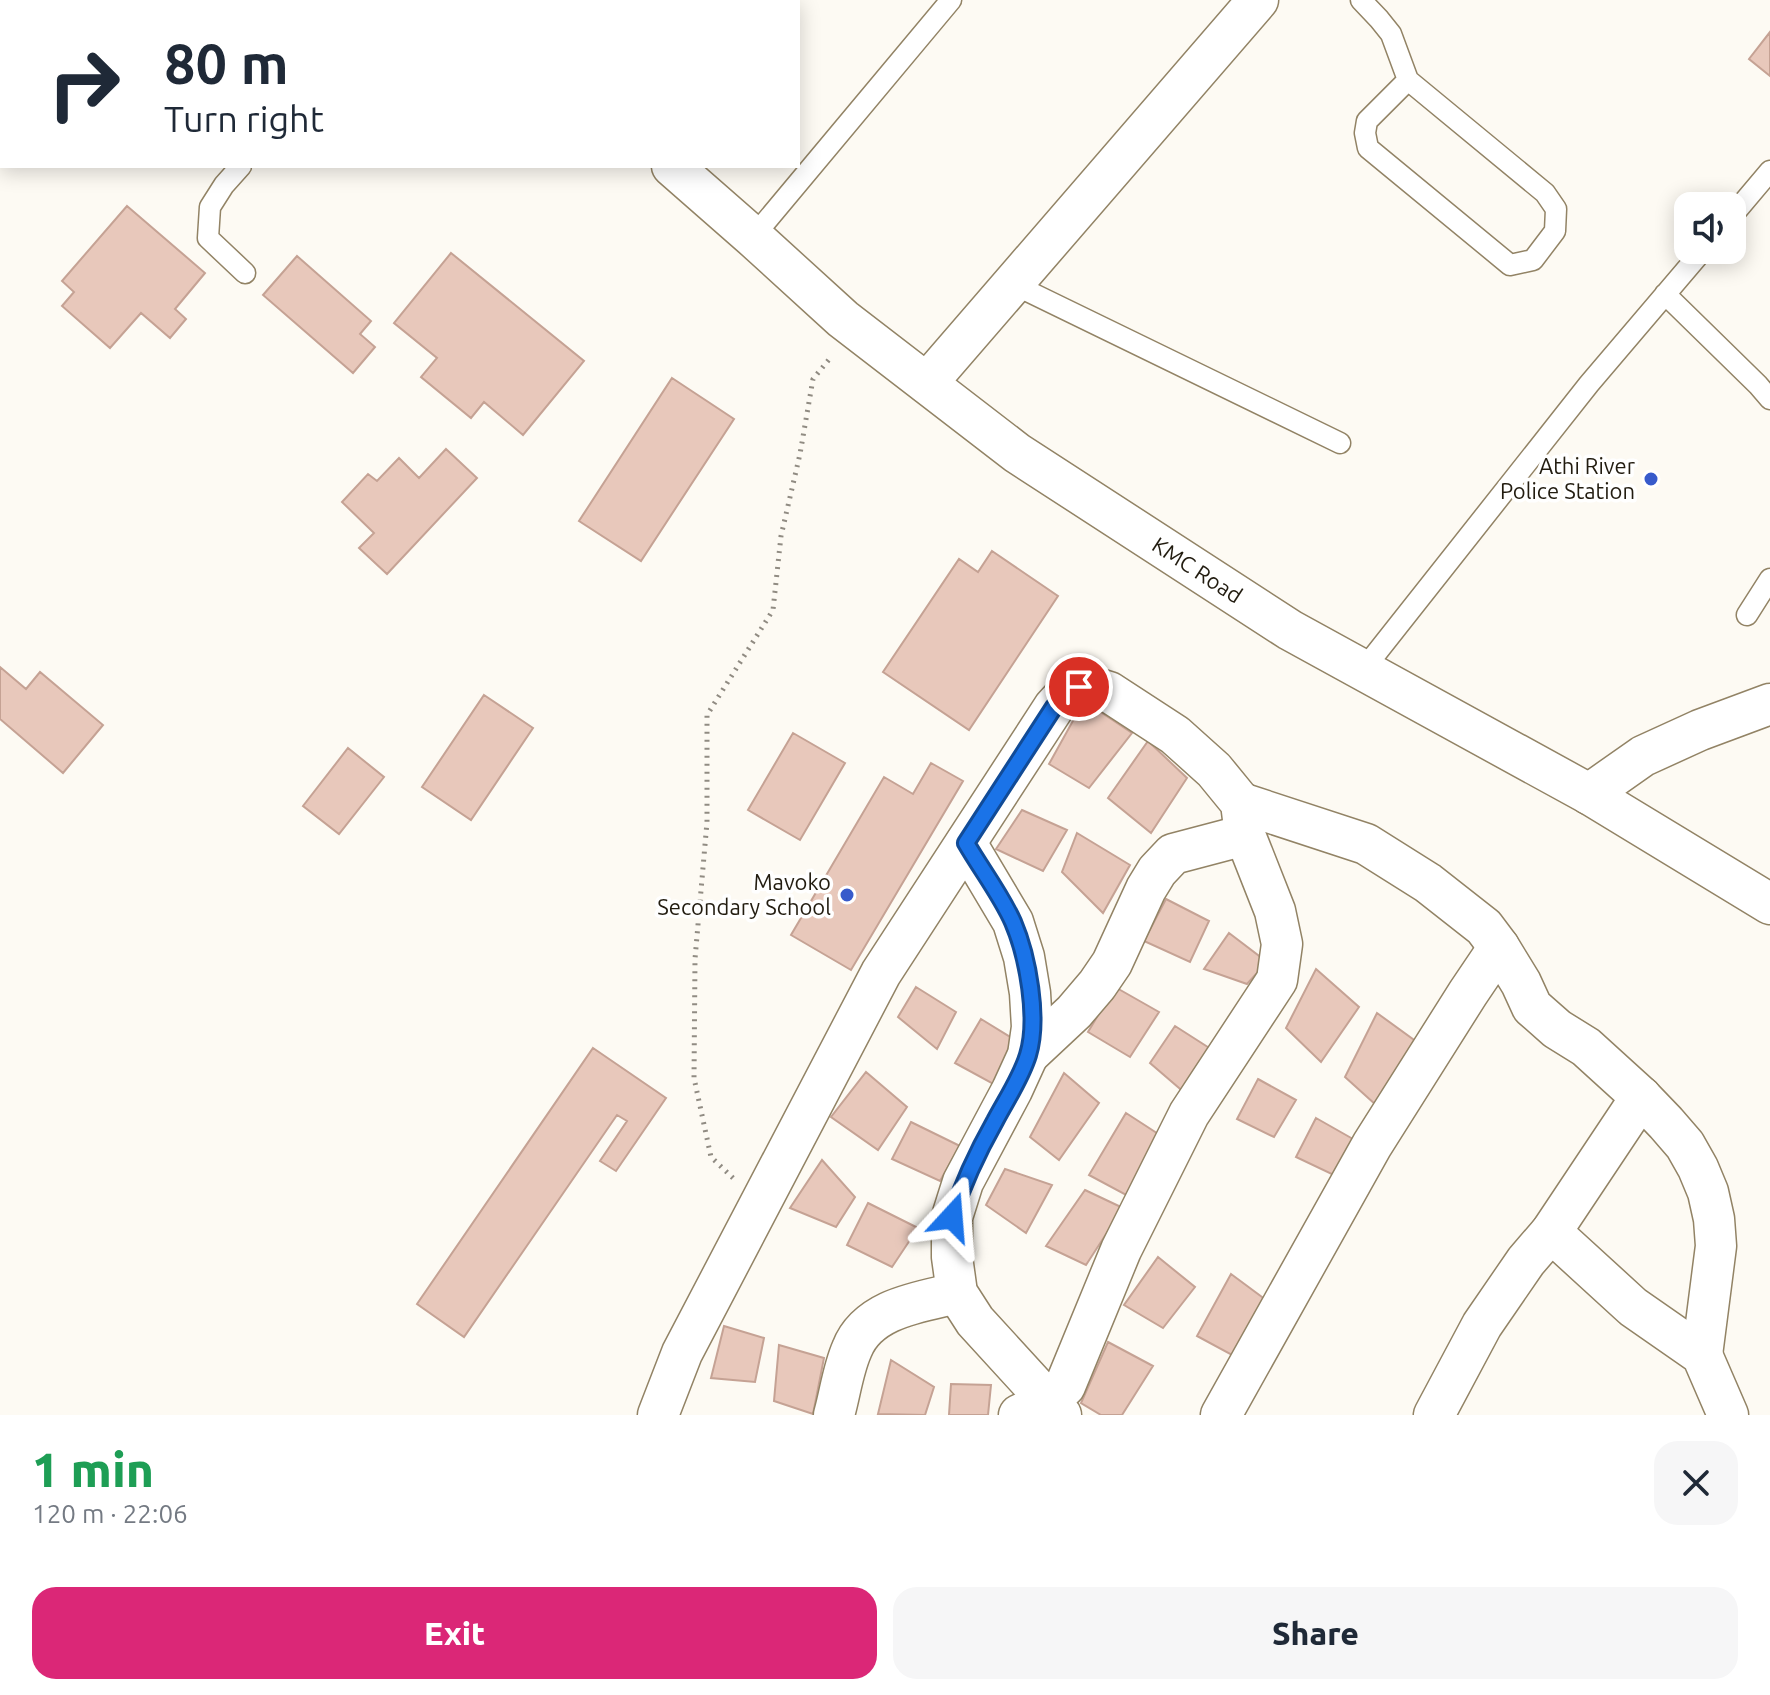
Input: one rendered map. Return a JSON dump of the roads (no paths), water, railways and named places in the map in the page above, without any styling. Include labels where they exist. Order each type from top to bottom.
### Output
[{"type":"street","points":[[927,383],[1258,0]]},
{"type":"street","name":"KMC Road","points":[[674,168],[855,328],[1017,453],[1290,630],[1589,794],[1770,904]]},
{"type":"street","points":[[658,1415],[682,1353],[881,973],[1054,707],[1065,695],[1079,687],[1093,687],[1109,692],[1175,735],[1214,770],[1243,819],[1275,911],[1282,944],[1277,980],[1189,1114],[1121,1250],[1065,1386],[1043,1410],[957,1293],[952,1257],[952,1217],[963,1182],[1028,1055],[1032,1027],[1024,957],[1013,922],[966,843]]},
{"type":"street","points":[[1589,794],[1643,756],[1700,730],[1770,704]]},
{"type":"street","points":[[1028,1055],[1074,1012],[1097,985],[1112,963],[1146,889],[1173,854],[1243,819],[1366,844],[1428,883],[1484,927],[1521,983],[1532,1007],[1557,1029],[1586,1047],[1641,1097],[1685,1145],[1708,1192],[1714,1219],[1716,1246],[1702,1355],[1728,1415]]},
{"type":"street","points":[[1221,1415],[1372,1145],[1499,947]]},
{"type":"street","points":[[1434,1415],[1482,1325],[1526,1261],[1551,1232],[1641,1097]]},
{"type":"street","points":[[1551,1232],[1633,1307],[1702,1355]]},
{"type":"street","points":[[834,1415],[852,1347],[865,1328],[892,1310],[957,1293]]},
{"type":"lane","points":[[753,237],[951,0]]},
{"type":"lane","points":[[1361,0],[1391,34],[1408,80],[1545,193],[1556,209],[1555,231],[1533,260],[1510,265],[1368,148],[1365,133],[1367,121],[1408,80]]},
{"type":"lane","points":[[239,168],[210,207],[208,238],[245,273]]},
{"type":"lane","points":[[1746,199],[1770,171]]},
{"type":"lane","points":[[1363,670],[1589,384],[1691,264]]},
{"type":"lane","points":[[1013,284],[1340,443]]},
{"type":"lane","points":[[1665,294],[1770,399]]},
{"type":"lane","points":[[1747,615],[1770,579]]},
{"type":"place","name":"Athi River Police Station","points":[[1651,479]]},
{"type":"place","name":"Mavoko Secondary School","points":[[847,895]]}]
